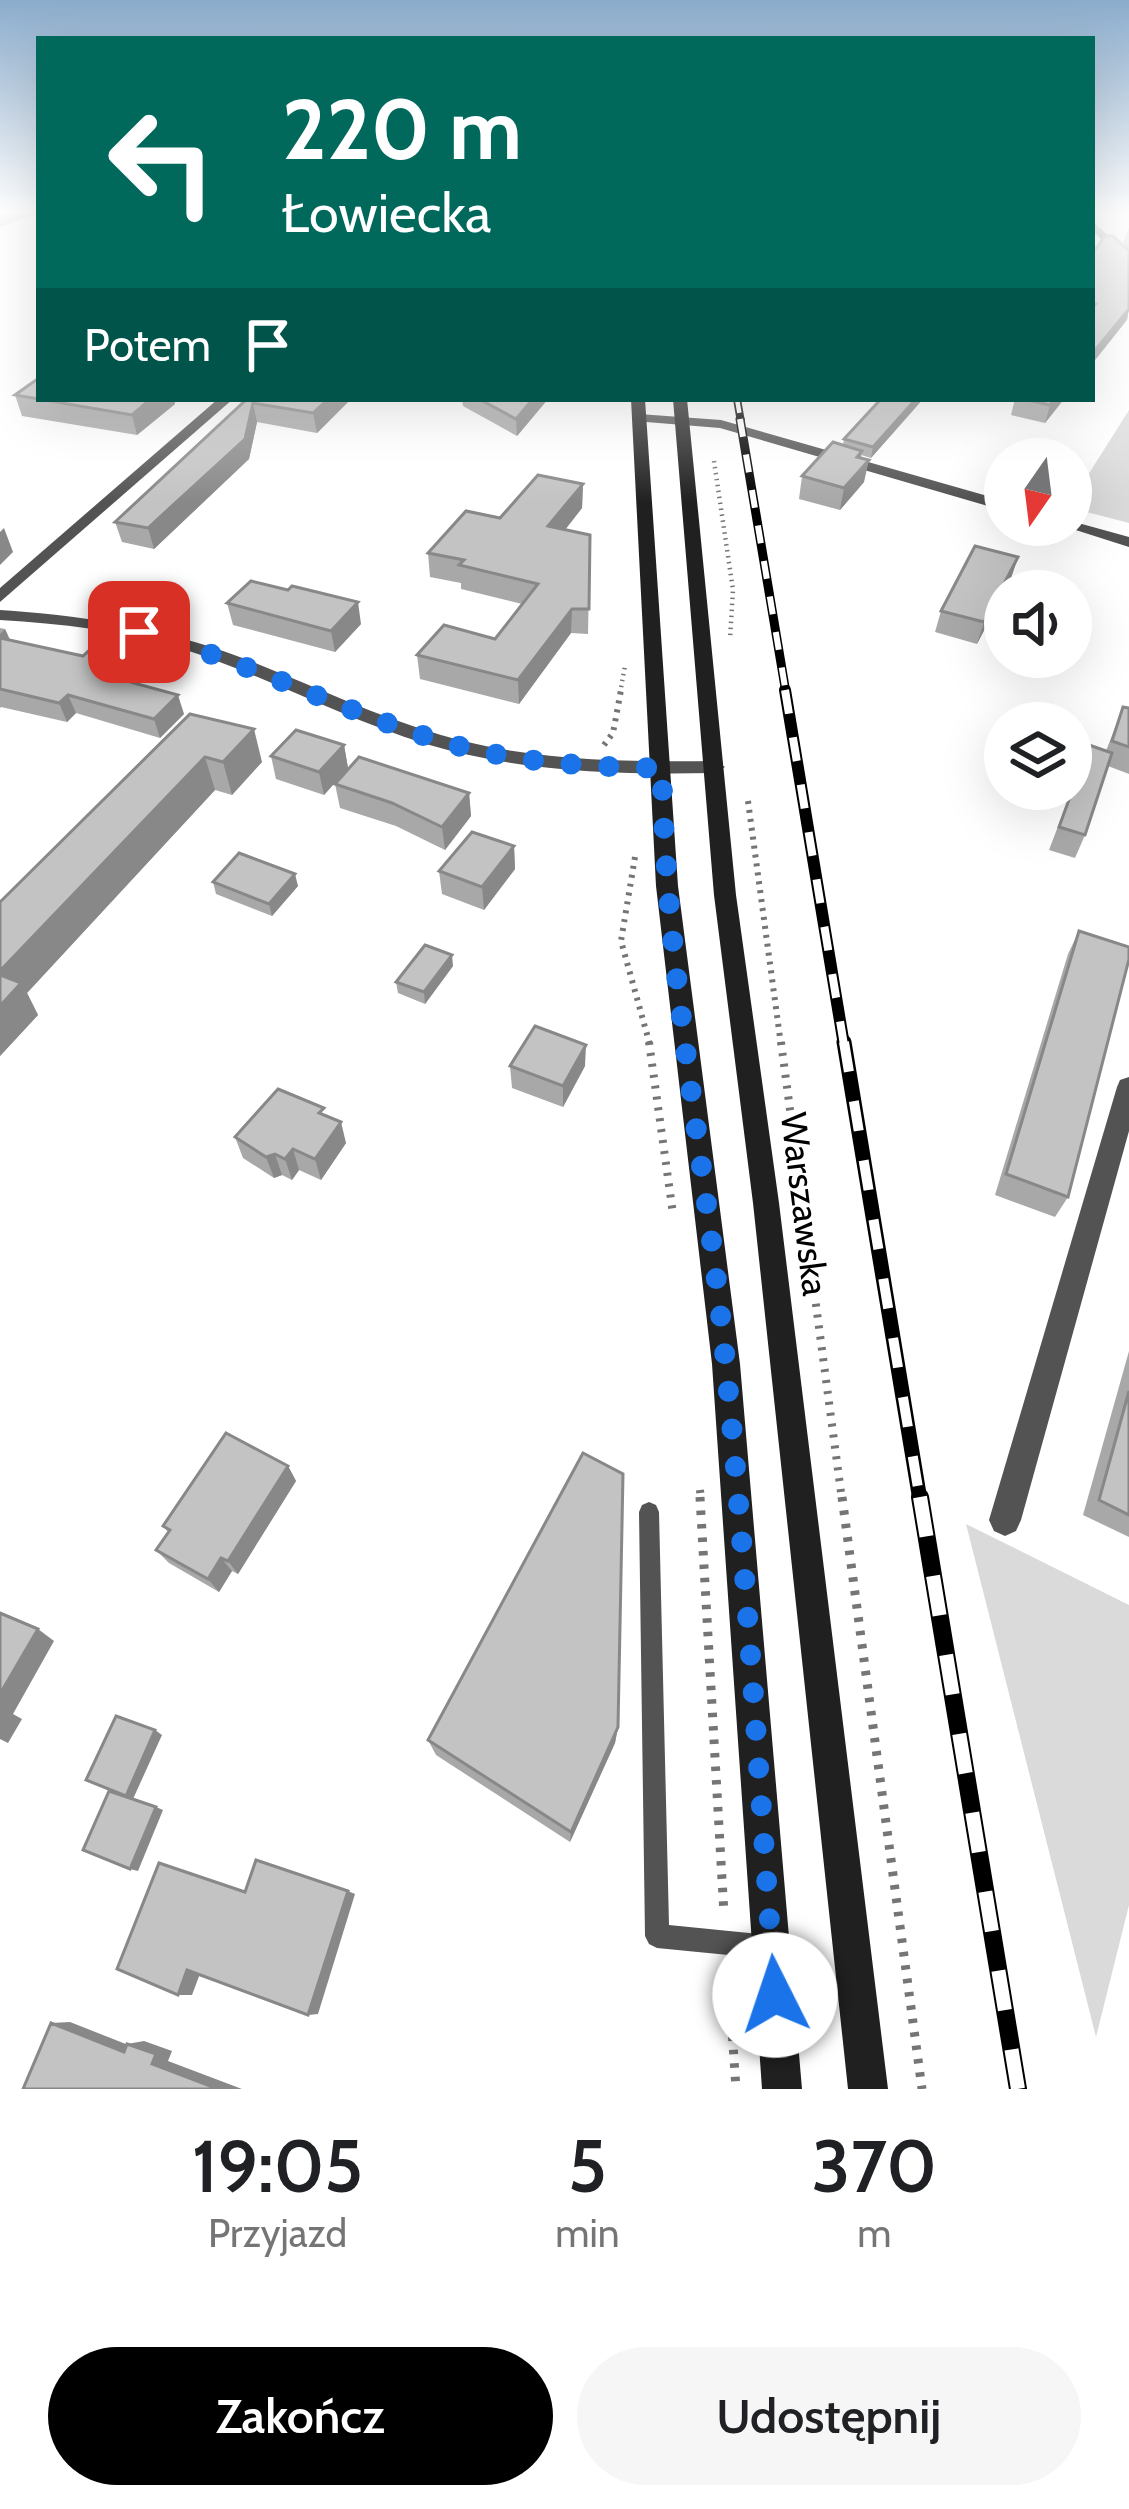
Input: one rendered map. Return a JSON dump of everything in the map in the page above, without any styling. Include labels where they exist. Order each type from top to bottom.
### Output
[{"type":"main road","points":[[638,402],[678,997],[726,1364],[782,2089]]},
{"type":"main road","name":"Warszawska","points":[[681,409],[725,895],[769,1227],[868,2089]]},
{"type":"street","points":[[0,597],[223,402]]},
{"type":"street","points":[[638,418],[681,409],[984,500]]},
{"type":"street","points":[[1092,532],[1129,542]]},
{"type":"street","points":[[0,615],[95,621],[184,643],[432,739],[492,754],[600,768],[715,767]]},
{"type":"street","points":[[1005,1520],[1129,1087]]},
{"type":"lane","points":[[649,1512],[657,1936],[771,1947]]},
{"type":"path","points":[[712,446],[733,590],[729,651]]},
{"type":"path","points":[[746,788],[922,2089]]},
{"type":"path","points":[[640,838],[622,912],[621,940],[649,1039],[676,1233]]},
{"type":"path","points":[[700,1488],[736,2089]]},
{"type":"shaded area","points":[[1129,410],[1129,523],[1092,513],[1092,469]]},
{"type":"shaded area","points":[[966,1524],[1129,1605],[1129,1905],[1096,2037]]},
{"type":"building","points":[[1095,308],[1129,309],[1095,350]]},
{"type":"building","points":[[36,380],[36,399],[15,395]]},
{"type":"building","points":[[56,402],[147,402],[132,415]]},
{"type":"building","points":[[244,402],[325,402],[313,413],[253,403],[245,439],[148,528],[115,522]]},
{"type":"building","points":[[485,402],[530,402],[516,419]]},
{"type":"building","points":[[878,402],[913,402],[873,447],[844,439]]},
{"type":"building","points":[[833,442],[862,451],[857,457],[869,460],[844,488],[802,476]]},
{"type":"building","points":[[538,475],[583,484],[548,526],[590,535],[589,609],[572,609],[518,680],[417,655],[444,625],[495,639],[538,584],[428,553],[466,511],[500,518]]},
{"type":"building","points":[[975,546],[1018,557],[1011,570],[984,570],[984,622],[941,611]]},
{"type":"building","points":[[251,581],[358,602],[331,631],[227,603]]},
{"type":"building","points":[[0,638],[83,656],[96,644],[132,652],[108,676],[178,695],[154,719],[68,695],[59,703],[0,689]]},
{"type":"building","points":[[1123,707],[1129,708],[1129,747],[1112,741]]},
{"type":"building","points":[[190,714],[254,729],[223,762],[205,757],[0,971],[0,902]]},
{"type":"building","points":[[296,730],[344,745],[319,772],[271,756]]},
{"type":"building","points":[[1092,746],[1112,753],[1085,835],[1059,827],[1065,810],[1092,810]]},
{"type":"building","points":[[359,757],[469,793],[442,827],[392,803],[335,784]]},
{"type":"building","points":[[472,832],[514,846],[482,887],[439,871]]},
{"type":"building","points":[[239,853],[295,874],[269,904],[213,882]]},
{"type":"building","points":[[1079,931],[1129,947],[1129,959],[1068,1197],[1006,1174]]},
{"type":"building","points":[[425,945],[452,955],[424,992],[396,982]]},
{"type":"building","points":[[0,975],[21,983],[0,1006]]},
{"type":"building","points":[[535,1026],[586,1045],[563,1086],[510,1066]]},
{"type":"building","points":[[278,1089],[324,1108],[319,1113],[341,1122],[315,1159],[293,1149],[285,1159],[275,1154],[266,1157],[235,1137]]},
{"type":"building","points":[[1129,1391],[1129,1515],[1099,1500]]},
{"type":"building","points":[[226,1433],[288,1466],[228,1561],[221,1558],[208,1579],[156,1550],[170,1530],[163,1526]]},
{"type":"building","points":[[583,1453],[623,1474],[618,1727],[571,1832],[428,1740]]},
{"type":"building","points":[[0,1613],[38,1629],[0,1694]]},
{"type":"building","points":[[116,1716],[155,1730],[126,1796],[86,1780]]},
{"type":"building","points":[[109,1791],[156,1807],[130,1869],[83,1850]]},
{"type":"building","points":[[256,1860],[348,1891],[308,2015],[187,1970],[178,1995],[117,1969],[159,1863],[245,1892]]},
{"type":"building","points":[[51,2023],[124,2052],[127,2044],[156,2054],[152,2064],[218,2089],[23,2089]]},
{"type":"railway","points":[[738,402],[741,422]]},
{"type":"railway","points":[[740,419],[786,693]]},
{"type":"railway","points":[[785,690],[844,1045]]},
{"type":"railway","points":[[844,1042],[920,1500]]},
{"type":"railway","points":[[920,1497],[1018,2089]]},
{"type":"route","points":[[139,632],[216,654],[432,739],[544,762],[662,768],[667,886],[681,1019],[726,1364],[775,1995]]}]
